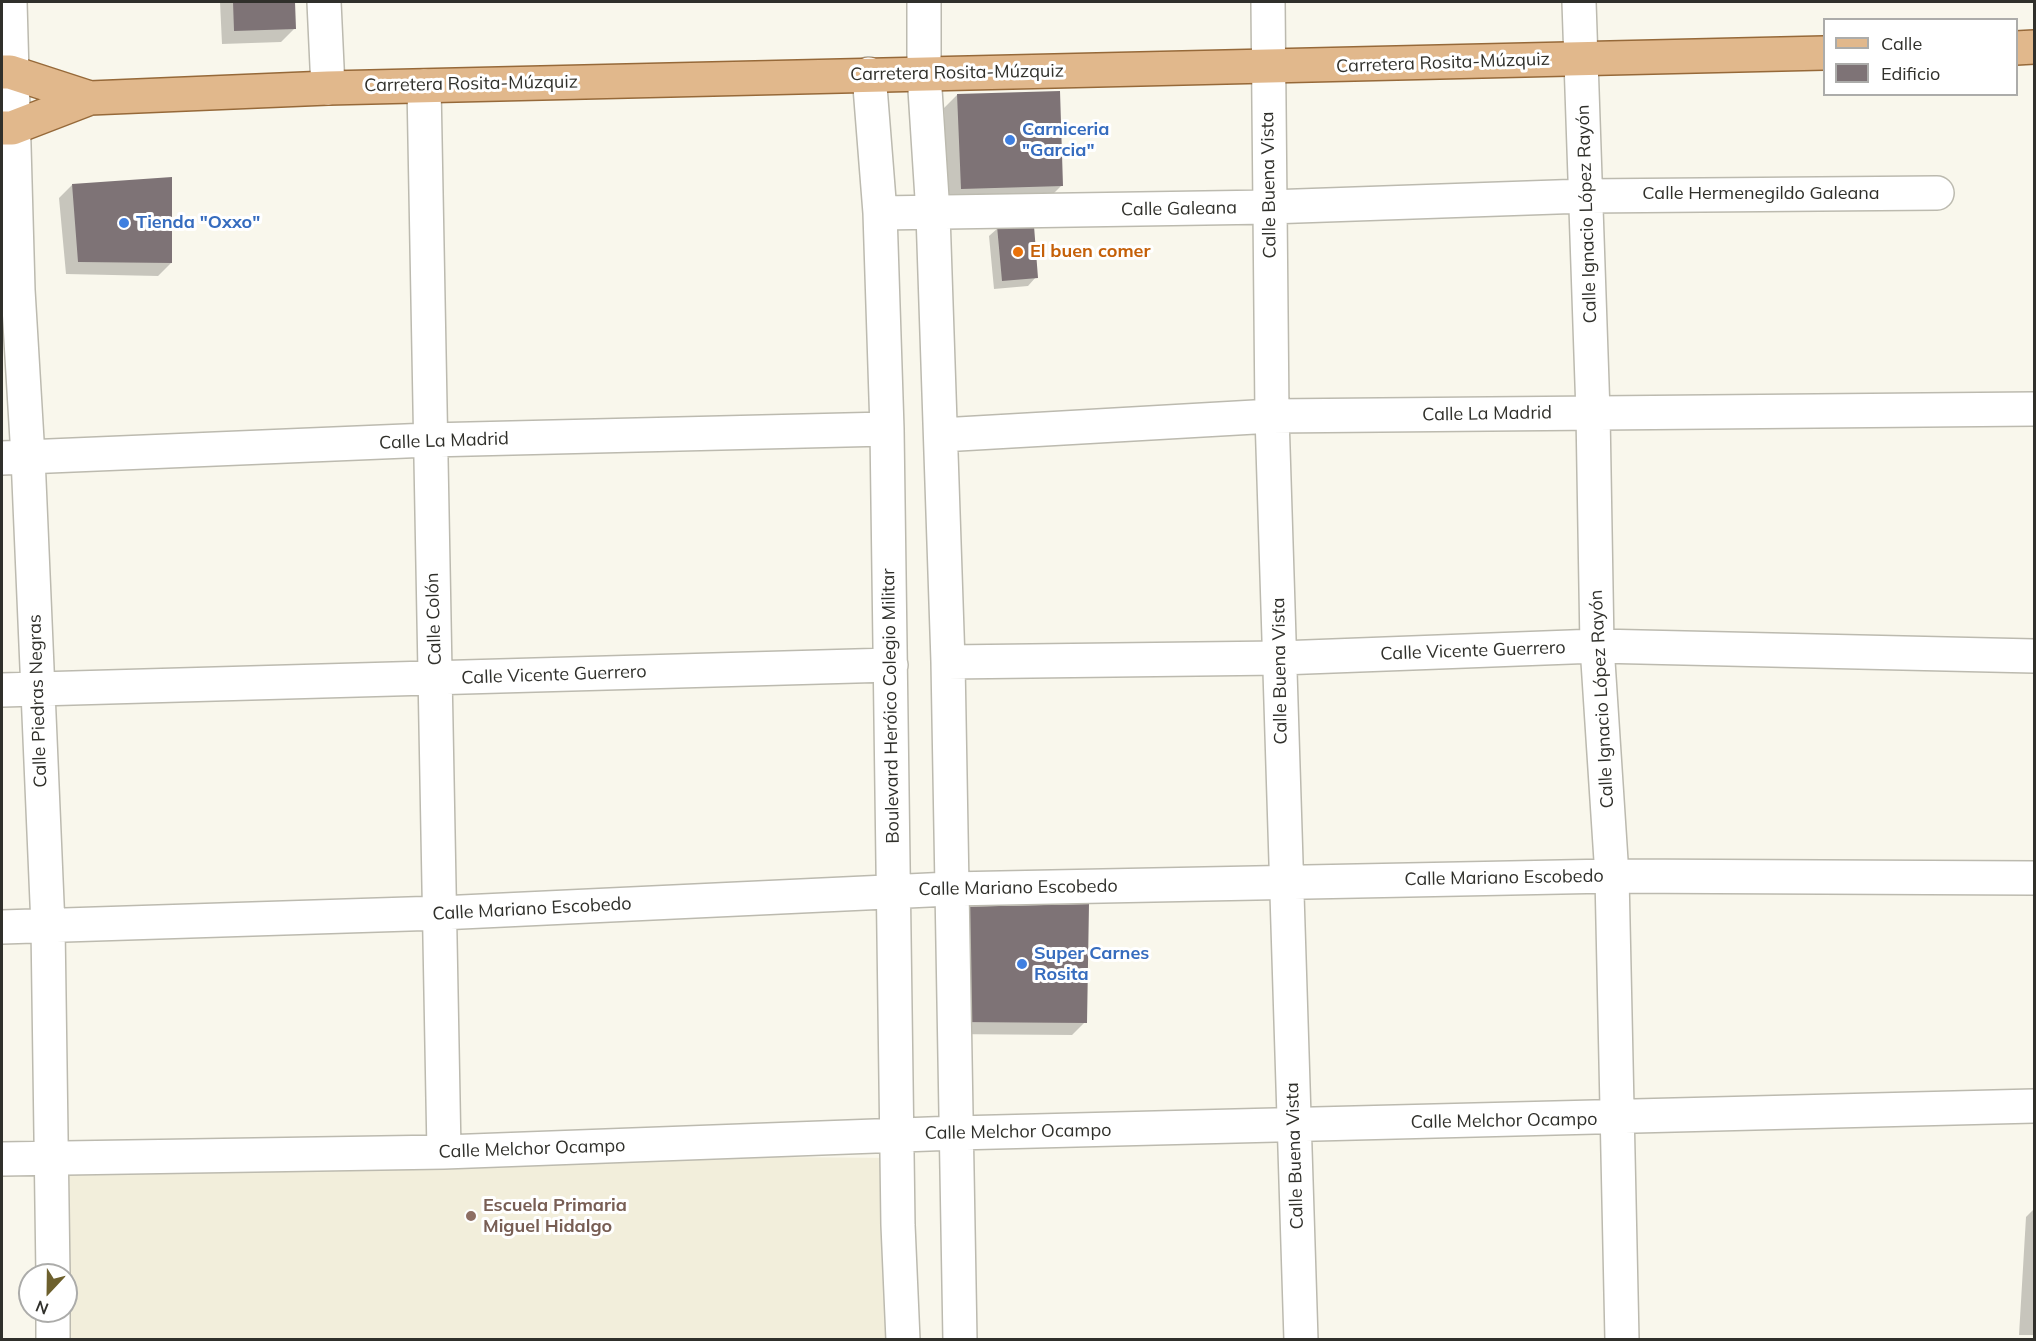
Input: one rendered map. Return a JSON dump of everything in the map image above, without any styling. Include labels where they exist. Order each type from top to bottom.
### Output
[{"type":"main road","points":[[2018,48],[2034,47]]},
{"type":"main road","name":"Carretera Rosita-Múzquiz","points":[[7,128],[90,98],[328,88],[1823,53]]},
{"type":"main road","name":"Carretera Rosita-Múzquiz","points":[[6,72],[90,98]]},
{"type":"street","name":"Calle Piedras Negras","points":[[10,2],[6,72],[15,458],[37,689],[48,926],[54,1158],[53,1263]]},
{"type":"street","points":[[324,2],[328,88]]},
{"type":"street","points":[[924,2],[924,74],[933,214],[948,662],[950,889],[960,1340]]},
{"type":"street","name":"Calle Buena Vista","points":[[1268,2],[1272,416],[1300,1340]]},
{"type":"street","name":"Calle Ignacio López Rayón","points":[[1579,2],[1593,413],[1597,646],[1612,876],[1622,1340]]},
{"type":"street","name":"Boulevard Heróico Colegio Militar","points":[[869,74],[880,213],[886,429],[897,1135],[903,1340]]},
{"type":"street","name":"Calle Colón","points":[[424,86],[444,1152]]},
{"type":"street","name":"Calle Hermenegildo Galeana","points":[[1585,196],[1937,193]]},
{"type":"street","name":"Calle Galeana","points":[[880,213],[933,214],[1269,207],[1585,196]]},
{"type":"street","name":"Calle La Madrid","points":[[941,435],[1272,416],[2034,409]]},
{"type":"street","name":"Calle La Madrid","points":[[15,458],[429,441],[886,429]]},
{"type":"street","name":"Calle Vicente Guerrero","points":[[948,662],[1280,658],[1597,646],[2034,656]]},
{"type":"street","name":"Calle Vicente Guerrero","points":[[2,690],[891,665]]},
{"type":"street","name":"Calle Mariano Escobedo","points":[[2,927],[440,914],[950,889],[1612,876],[2034,878]]},
{"type":"street","name":"Calle Melchor Ocampo","points":[[2,1159],[444,1152],[956,1133],[2034,1107]]},
{"type":"street","points":[[53,1323],[53,1340]]},
{"type":"shaded area","name":"Escuela Primaria Miguel Hidalgo","points":[[48,1151],[893,1158],[888,1339],[54,1339],[61,1323],[78,1323],[78,1263],[64,1263]]},
{"type":"building","points":[[233,2],[295,2],[296,29],[234,31]]},
{"type":"building","name":"Carniceria \"Garcia\"","points":[[1060,91],[1063,186],[961,189],[957,94]]},
{"type":"building","name":"Tienda \"Oxxo\"","points":[[172,177],[172,263],[78,262],[72,184]]},
{"type":"building","name":"El buen comer","points":[[997,226],[1034,226],[1038,278],[1002,281]]},
{"type":"building","name":"Super Carnes Rosita","points":[[1089,904],[1087,1023],[957,1022],[953,907]]},
{"type":"place","name":"Carniceria \"Garcia\"","points":[[1010,140]]},
{"type":"place","name":"Tienda \"Oxxo\"","points":[[124,223]]},
{"type":"place","name":"El buen comer","points":[[1018,252]]},
{"type":"place","name":"Super Carnes Rosita","points":[[1022,964]]},
{"type":"place","name":"Escuela Primaria Miguel Hidalgo","points":[[471,1216]]}]
